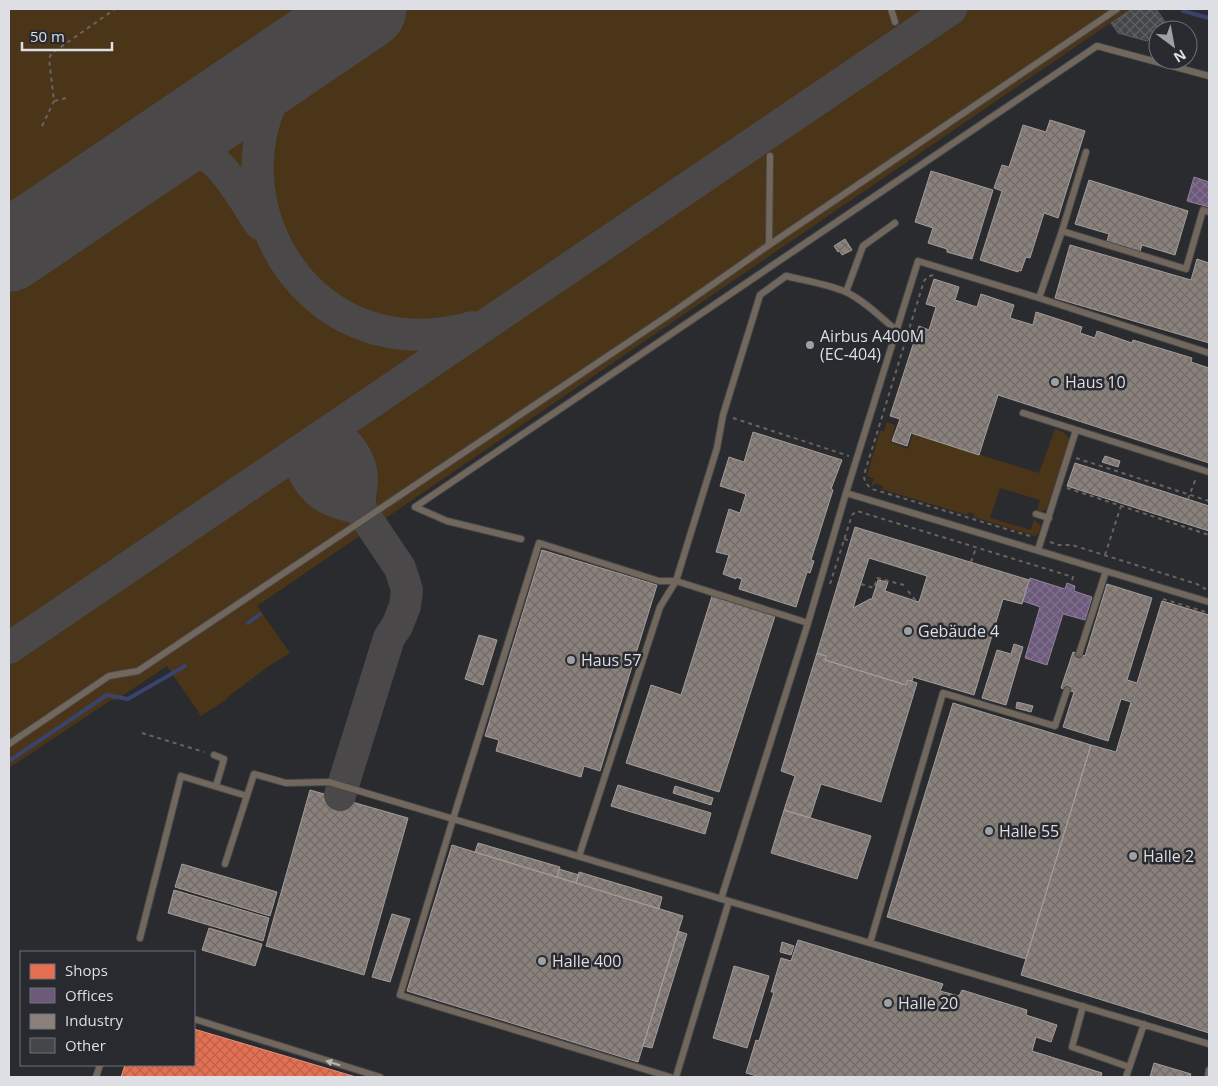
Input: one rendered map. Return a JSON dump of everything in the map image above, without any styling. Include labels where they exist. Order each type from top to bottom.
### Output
[{"type":"lane","points":[[891,9],[895,22]]},
{"type":"lane","points":[[9,744],[109,676],[138,671],[669,315],[769,244],[1117,9]]},
{"type":"lane","points":[[521,539],[447,521],[416,507],[1097,46],[1209,76]]},
{"type":"lane","points":[[1039,298],[1086,152]]},
{"type":"lane","points":[[769,244],[770,156]]},
{"type":"lane","points":[[1062,231],[1186,269],[1203,210],[1209,212]]},
{"type":"lane","points":[[846,292],[863,246],[895,224]]},
{"type":"lane","points":[[721,899],[808,623],[856,458],[918,261],[1209,353]]},
{"type":"lane","points":[[579,856],[660,607],[676,581],[717,448],[723,415],[760,295],[786,276],[817,283],[846,292],[862,302],[896,330]]},
{"type":"lane","points":[[1022,413],[1209,472]]},
{"type":"lane","points":[[1038,550],[1076,430]]},
{"type":"lane","points":[[846,492],[1209,602]]},
{"type":"lane","points":[[1036,514],[1049,518]]},
{"type":"lane","points":[[670,1077],[400,994],[452,819],[539,543],[659,581],[676,581],[808,623]]},
{"type":"lane","points":[[1079,654],[1106,572]]},
{"type":"lane","points":[[870,943],[943,693],[1055,726],[1067,690]]},
{"type":"lane","points":[[214,756],[224,760],[216,786]]},
{"type":"lane","points":[[225,864],[254,774],[286,783],[330,782],[1209,1044]]},
{"type":"lane","points":[[140,938],[181,776],[247,796]]},
{"type":"lane","points":[[676,1077],[729,901]]},
{"type":"lane","points":[[1083,1006],[1072,1047],[1129,1067]]},
{"type":"lane","points":[[195,1019],[380,1077]]},
{"type":"lane","points":[[1126,1077],[1144,1024]]},
{"type":"lane","points":[[1208,1077],[1209,1070]]},
{"type":"path","points":[[42,126],[54,101],[49,58],[115,9]]},
{"type":"path","points":[[54,101],[66,98]]},
{"type":"path","points":[[939,276],[927,277],[924,281],[864,475],[864,480],[868,486],[872,489],[1041,540],[1059,545],[1072,545],[1105,555],[1197,584],[1209,591]]},
{"type":"path","points":[[723,415],[856,458]]},
{"type":"path","points":[[1068,456],[1209,501]]},
{"type":"path","points":[[1188,499],[1198,469]]},
{"type":"path","points":[[1059,485],[1209,535]]},
{"type":"path","points":[[1105,555],[1121,506]]},
{"type":"path","points":[[857,511],[1074,577],[1071,584]]},
{"type":"path","points":[[844,539],[850,541]]},
{"type":"path","points":[[971,562],[977,548]]},
{"type":"path","points":[[861,584],[874,588],[877,578],[904,585]]},
{"type":"path","points":[[908,591],[916,601]]},
{"type":"path","points":[[1163,599],[1209,613]]},
{"type":"path","points":[[142,733],[214,756]]},
{"type":"shaded area","points":[[9,9],[1131,9],[257,606],[290,653],[269,666],[227,699],[201,716],[167,666],[116,700],[111,700],[9,768]]},
{"type":"shaded area","points":[[887,422],[895,425],[891,442],[908,449],[913,434],[1039,473],[1055,429],[1065,433],[1069,442],[1046,510],[1037,511],[1040,500],[1000,488],[990,518],[1031,530],[1034,519],[1041,526],[1038,534],[1035,536],[973,517],[974,514],[969,512],[967,515],[881,489],[883,486],[875,483],[871,486],[874,479],[867,476],[880,431],[884,431]]},
{"type":"building: Shops","points":[[195,1029],[356,1077],[121,1077],[125,1066],[195,1066]]},
{"type":"building: Offices","points":[[1194,177],[1209,182],[1209,207],[1187,201]]},
{"type":"building: Offices","points":[[1030,578],[1065,589],[1067,583],[1075,586],[1074,591],[1092,597],[1085,620],[1063,614],[1047,665],[1025,658],[1040,607],[1023,601]]},
{"type":"building: Industry","points":[[1050,120],[1085,131],[1058,218],[1044,213],[1030,258],[1026,257],[1021,271],[1019,270],[1018,272],[980,260],[1002,191],[994,188],[1002,165],[1009,167],[1023,125],[1046,132]]},
{"type":"building: Industry","points":[[931,171],[993,190],[972,259],[947,252],[947,249],[928,243],[933,228],[915,222]]},
{"type":"building: Industry","points":[[1089,180],[1188,211],[1175,255],[1142,245],[1140,251],[1107,241],[1109,234],[1075,224]]},
{"type":"building: Industry","points":[[845,239],[852,250],[842,255],[834,246]]},
{"type":"building: Industry","points":[[1070,245],[1191,280],[1197,259],[1209,263],[1209,343],[1055,298]]},
{"type":"building: Industry","name":"Haus 10","points":[[934,279],[959,287],[955,300],[977,307],[981,294],[1014,305],[1010,318],[1033,325],[1036,312],[1082,327],[1080,333],[1095,338],[1097,331],[1132,343],[1133,340],[1192,358],[1191,362],[1209,368],[1209,463],[998,395],[979,455],[911,433],[907,446],[892,441],[900,419],[890,416],[919,326],[929,330],[936,307],[926,304]]},
{"type":"building: Industry","points":[[753,432],[842,460],[831,489],[833,490],[811,560],[814,561],[810,573],[807,572],[796,607],[739,589],[742,579],[736,577],[736,579],[723,574],[729,555],[716,552],[729,509],[740,513],[746,494],[720,486],[729,457],[744,462]]},
{"type":"building: Industry","points":[[1105,456],[1120,461],[1118,467],[1102,462]]},
{"type":"building: Industry","points":[[1075,463],[1209,506],[1209,531],[1067,486]]},
{"type":"building: Industry","name":"Gebäude 4","points":[[855,527],[1029,580],[1022,604],[1003,599],[974,695],[913,677],[912,681],[908,680],[906,685],[825,660],[826,656],[817,653]],"holes":[[[869,558],[927,576],[919,602],[885,591],[888,582],[878,580],[872,599],[853,608]]]},
{"type":"building: Industry","name":"Haus 57","points":[[542,550],[657,585],[600,771],[584,766],[581,777],[496,751],[499,740],[485,736]]},
{"type":"building: Industry","name":"Halle 2","points":[[1107,584],[1152,598],[1127,680],[1137,683],[1162,601],[1209,615],[1209,1033],[1021,975],[1091,745],[1116,752],[1131,702],[1121,699],[1108,741],[1063,727],[1074,692],[1061,688],[1073,652],[1085,656]]},
{"type":"building: Industry","points":[[712,596],[775,616],[719,792],[626,763],[651,685],[681,695]]},
{"type":"building: Industry","points":[[479,635],[497,640],[483,685],[465,679]]},
{"type":"building: Industry","points":[[1014,644],[1023,647],[1006,705],[982,698],[997,650],[1011,654]]},
{"type":"building: Industry","points":[[817,653],[826,656],[825,660],[906,685],[908,680],[917,683],[881,802],[821,784],[810,818],[784,810],[795,776],[781,771]]},
{"type":"building: Industry","points":[[1017,702],[1033,706],[1031,712],[1016,708]]},
{"type":"building: Industry","name":"Halle 55","points":[[953,703],[1091,745],[1026,959],[887,917]]},
{"type":"building: Industry","points":[[618,785],[711,813],[705,834],[611,806]]},
{"type":"building: Industry","points":[[675,786],[713,798],[711,805],[673,793]]},
{"type":"building: Industry","points":[[310,790],[408,818],[364,975],[266,946]]},
{"type":"building: Industry","points":[[784,810],[871,836],[857,879],[771,853]]},
{"type":"building: Industry","points":[[478,843],[560,867],[557,877],[475,852]]},
{"type":"building: Industry","name":"Halle 400","points":[[452,845],[683,916],[638,1062],[407,991]]},
{"type":"building: Industry","points":[[182,864],[277,892],[270,916],[175,887]]},
{"type":"building: Industry","points":[[559,869],[579,875],[576,883],[557,877]]},
{"type":"building: Industry","points":[[579,872],[662,897],[659,909],[576,883]]},
{"type":"building: Industry","points":[[174,890],[269,918],[263,941],[168,913]]},
{"type":"building: Industry","points":[[392,914],[410,919],[390,982],[372,977]]},
{"type":"building: Industry","points":[[209,928],[262,944],[255,966],[202,950]]},
{"type":"building: Industry","points":[[678,931],[687,934],[652,1048],[643,1046]]},
{"type":"building: Industry","name":"Halle 20","points":[[798,940],[943,984],[940,991],[959,996],[962,990],[1027,1010],[1026,1015],[1057,1025],[1051,1042],[1036,1037],[1032,1051],[1102,1073],[1101,1077],[756,1077],[746,1073],[756,1040],[759,1041],[774,992],[771,992],[781,958],[791,961]]},
{"type":"building: Industry","points":[[782,942],[794,946],[791,955],[780,952]]},
{"type":"building: Industry","points":[[734,966],[769,976],[747,1048],[713,1038]]},
{"type":"building: Industry","points":[[1154,1063],[1191,1074],[1190,1077],[1150,1077]]},
{"type":"building: Other","points":[[1132,9],[1156,9],[1164,20],[1148,20],[1147,41],[1118,33],[1111,23]]},
{"type":"waterway","points":[[1183,11],[1209,18]]},
{"type":"waterway","points":[[248,623],[260,614]]},
{"type":"waterway","points":[[9,761],[107,695],[128,699],[185,666]]},
{"type":"taxiway","points":[[9,648],[951,9]]},
{"type":"taxiway","points":[[337,29],[300,62],[285,80],[272,101],[261,135],[258,171],[262,205],[273,239],[291,269],[314,295],[343,315],[376,329],[400,334],[437,334],[473,327]]},
{"type":"taxiway","points":[[143,160],[166,150],[180,147],[193,149],[206,155],[227,175],[260,224]]},
{"type":"taxiway","points":[[325,434],[333,435],[347,444],[357,458],[362,474],[361,509]]},
{"type":"taxiway","points":[[301,450],[300,458],[309,482],[328,499],[362,511]]},
{"type":"taxiway","points":[[299,451],[309,450],[326,458],[400,568],[407,590],[405,606],[397,626],[389,638],[340,795]]},
{"type":"runway","points":[[9,251],[366,9]]},
{"type":"place","name":"Airbus A400M (EC-404)","points":[[810,345]]},
{"type":"place","name":"Haus 10","points":[[1055,382]]},
{"type":"place","name":"Gebäude 4","points":[[908,631]]},
{"type":"place","name":"Haus 57","points":[[571,660]]},
{"type":"place","name":"Halle 55","points":[[989,831]]},
{"type":"place","name":"Halle 2","points":[[1133,856]]},
{"type":"place","name":"Halle 400","points":[[542,961]]},
{"type":"place","name":"Halle 20","points":[[888,1003]]}]
